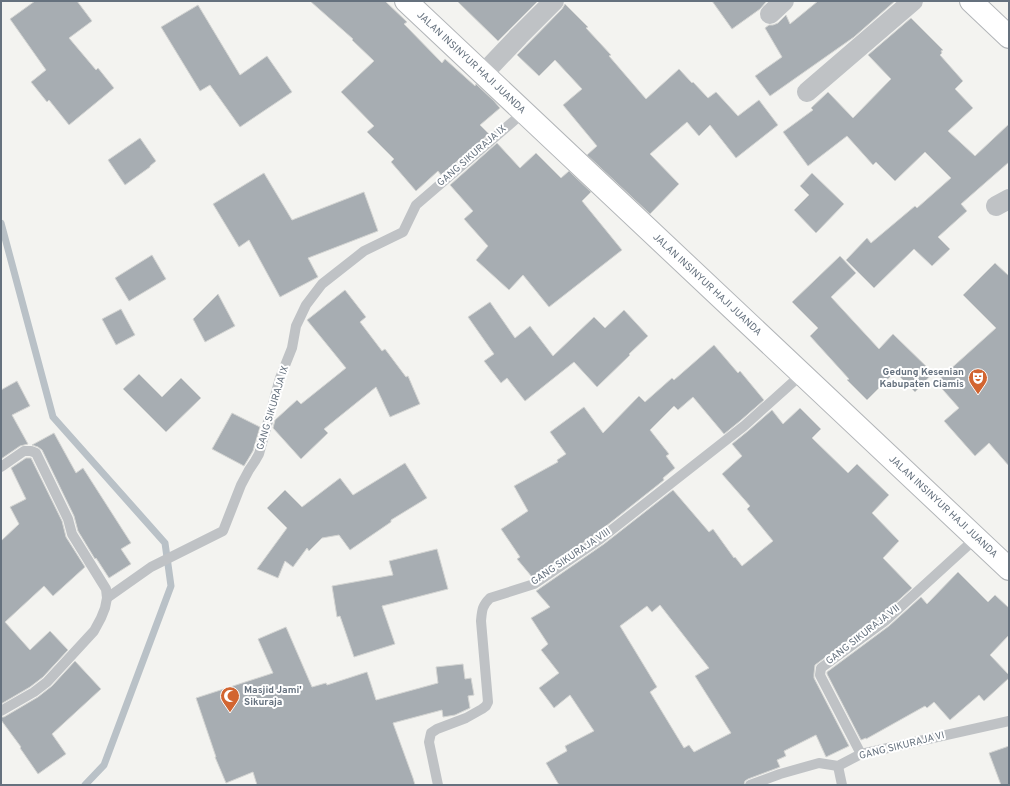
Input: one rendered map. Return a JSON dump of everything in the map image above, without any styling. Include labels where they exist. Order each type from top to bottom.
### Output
[{"type":"highway","name":"JALAN INSINYUR HAJI JUANDA","points":[[406,1],[1009,569]]},
{"type":"highway","points":[[971,1],[1009,37]]},
{"type":"street","points":[[483,74],[554,1]]},
{"type":"street","points":[[807,92],[912,1]]},
{"type":"lane","name":"GANG SIKURAJA IX","points":[[107,598],[151,567],[223,531],[246,475],[258,454],[280,378],[292,348],[296,326],[306,306],[322,284],[364,251],[403,232],[416,205],[524,112]]},
{"type":"lane","name":"GANG SIKURAJA VIII","points":[[438,785],[429,742],[431,733],[437,729],[466,718],[482,709],[488,702],[481,621],[482,610],[485,603],[490,598],[534,584],[600,539],[744,426],[802,374]]},
{"type":"lane","points":[[1,467],[24,451],[32,451],[36,453],[68,520],[72,534],[106,589],[107,598],[101,618],[94,631],[47,682],[34,692],[1,711]]},
{"type":"lane","name":"GANG SIKURAJA VII","points":[[861,754],[820,675],[821,668],[885,621],[976,538]]},
{"type":"lane","name":"GANG SIKURAJA VI","points":[[838,766],[861,754],[1009,721]]},
{"type":"lane","points":[[750,785],[780,774],[819,763],[838,766],[842,785]]},
{"type":"building","points":[[35,1],[77,1],[92,21],[69,38],[96,70],[98,68],[114,88],[69,125],[49,100],[47,102],[31,82],[46,70],[10,19]]},
{"type":"building","points":[[310,1],[385,1],[407,22],[404,24],[442,63],[445,59],[475,86],[476,84],[500,108],[480,125],[489,134],[441,175],[438,171],[416,191],[391,162],[394,159],[367,132],[374,126],[341,92],[374,61],[352,40],[353,39]]},
{"type":"building","points":[[457,1],[538,1],[498,41]]},
{"type":"building","points":[[712,1],[767,1],[760,9],[732,29]]},
{"type":"building","points":[[818,1],[895,1],[854,37],[770,96],[755,76],[782,57],[765,28],[769,25],[778,23],[786,15],[790,24]]},
{"type":"building","points":[[565,4],[588,27],[586,28],[611,55],[609,56],[646,99],[679,69],[708,98],[716,92],[738,116],[759,100],[778,125],[736,158],[710,125],[699,136],[687,122],[650,154],[679,184],[650,214],[587,155],[597,146],[563,105],[582,89],[555,60],[539,76],[517,55],[562,9]]},
{"type":"building","points":[[198,5],[240,75],[267,56],[292,92],[240,127],[210,85],[200,91],[161,27]]},
{"type":"building","points":[[911,18],[943,50],[941,51],[942,53],[940,55],[963,81],[955,89],[973,108],[948,131],[975,156],[1009,124],[1009,162],[961,204],[967,211],[938,237],[950,249],[932,266],[914,249],[874,288],[846,260],[867,238],[871,243],[915,206],[917,208],[951,178],[925,152],[895,181],[876,162],[873,165],[847,136],[808,166],[783,132],[813,110],[811,108],[828,92],[853,118],[891,79],[868,55]]},
{"type":"building","points":[[140,138],[156,161],[125,185],[108,160]]},
{"type":"building","points":[[497,143],[520,168],[536,153],[561,178],[569,171],[591,192],[582,201],[622,250],[549,307],[523,275],[509,290],[476,260],[488,246],[464,219],[473,211],[450,185]]},
{"type":"building","points":[[264,173],[292,220],[364,192],[378,231],[308,258],[318,277],[280,297],[249,240],[239,247],[213,204]]},
{"type":"building","points":[[812,173],[844,204],[816,233],[794,210],[809,195],[800,186]]},
{"type":"building","points":[[152,255],[166,279],[129,301],[115,278]]},
{"type":"building","points":[[840,256],[856,273],[831,297],[879,349],[893,334],[933,373],[915,392],[895,372],[867,400],[847,380],[849,379],[810,336],[818,328],[792,302]]},
{"type":"building","name":"Gedung Kesenian Kabupaten Ciamis","points":[[995,263],[1009,276],[1009,466],[989,443],[975,456],[944,421],[959,408],[936,382],[996,328],[963,295]]},
{"type":"building","points":[[345,290],[366,317],[360,322],[382,351],[385,349],[406,377],[408,376],[420,404],[390,417],[376,387],[324,429],[328,433],[301,459],[273,428],[275,420],[297,400],[301,404],[346,368],[307,320]]},
{"type":"building","points":[[218,294],[235,326],[205,342],[193,319]]},
{"type":"building","points":[[490,302],[515,338],[530,326],[553,356],[594,317],[605,328],[624,310],[648,336],[597,387],[574,362],[525,401],[507,378],[501,383],[484,361],[494,354],[468,317]]},
{"type":"building","points":[[121,309],[135,335],[116,345],[102,319]]},
{"type":"building","points":[[714,345],[738,373],[740,371],[764,400],[724,434],[693,397],[678,410],[674,406],[650,430],[669,454],[666,456],[675,468],[663,478],[664,480],[596,534],[532,577],[517,559],[520,557],[501,529],[528,511],[514,486],[558,462],[557,460],[566,454],[550,432],[584,407],[603,433],[639,396],[645,402],[672,378],[674,380]]},
{"type":"building","points":[[139,374],[162,397],[181,378],[201,398],[166,432],[123,389]]},
{"type":"building","points":[[17,381],[30,406],[12,415],[28,444],[20,446],[1,459],[1,390]]},
{"type":"building","points":[[800,408],[821,429],[812,438],[848,473],[857,464],[889,495],[872,513],[899,541],[883,558],[912,588],[881,616],[815,665],[814,678],[849,746],[826,757],[816,735],[784,751],[786,756],[777,760],[780,767],[748,779],[745,781],[744,785],[559,785],[546,763],[567,751],[565,746],[594,731],[570,695],[554,708],[539,688],[559,673],[541,650],[548,644],[531,618],[550,607],[536,591],[604,544],[673,490],[709,532],[713,529],[734,558],[735,557],[742,566],[773,541],[747,509],[750,506],[722,474],[742,456],[732,444],[772,410],[783,424]],"holes":[[[660,605],[709,668],[695,676],[731,733],[694,752],[689,745],[684,748],[650,692],[657,687],[620,626],[647,606],[652,612]]]},
{"type":"building","points":[[232,413],[260,427],[253,451],[244,466],[212,449]]},
{"type":"building","points":[[54,433],[76,473],[83,468],[131,543],[121,549],[131,564],[109,578],[96,558],[95,559],[78,531],[74,516],[42,450],[32,445]]},
{"type":"building","points":[[26,458],[31,458],[62,521],[66,537],[85,567],[53,596],[44,586],[5,622],[30,650],[50,631],[68,650],[43,677],[30,687],[1,704],[1,541],[19,524],[10,507],[26,499],[11,468]]},
{"type":"building","points":[[405,463],[427,498],[391,520],[391,522],[350,550],[339,535],[322,538],[309,551],[307,548],[293,567],[285,561],[278,578],[257,569],[287,528],[267,508],[285,490],[302,507],[340,478],[353,495]]},
{"type":"building","points":[[437,549],[448,589],[382,606],[395,644],[354,657],[340,616],[337,617],[332,586],[393,575],[389,561]]},
{"type":"building","points":[[958,572],[988,602],[995,595],[1009,608],[1009,635],[990,655],[1009,675],[1009,678],[984,701],[979,695],[950,720],[934,702],[927,708],[925,706],[866,739],[861,740],[827,672],[889,626],[921,597],[927,604]]},
{"type":"building","points":[[286,627],[312,687],[326,683],[327,685],[367,672],[376,700],[438,683],[436,667],[463,664],[465,679],[471,678],[474,695],[468,696],[470,708],[455,715],[443,717],[442,710],[393,723],[415,785],[257,785],[253,772],[226,783],[215,757],[196,698],[273,673],[258,639]]},
{"type":"building","points":[[75,661],[101,689],[52,734],[66,754],[38,774],[20,748],[21,747],[1,720],[1,717],[4,717],[38,697],[52,686]]},
{"type":"building","points":[[1009,746],[1009,785],[1001,785],[989,753]]},
{"type":"waterway","points":[[1,223],[53,417],[165,543],[171,586],[104,765],[85,785]]},
{"type":"place","name":"Gedung Kesenian Kabupaten Ciamis","points":[[978,395]]},
{"type":"place","name":"Masjid Jami' Sikuraja","points":[[230,713]]}]
